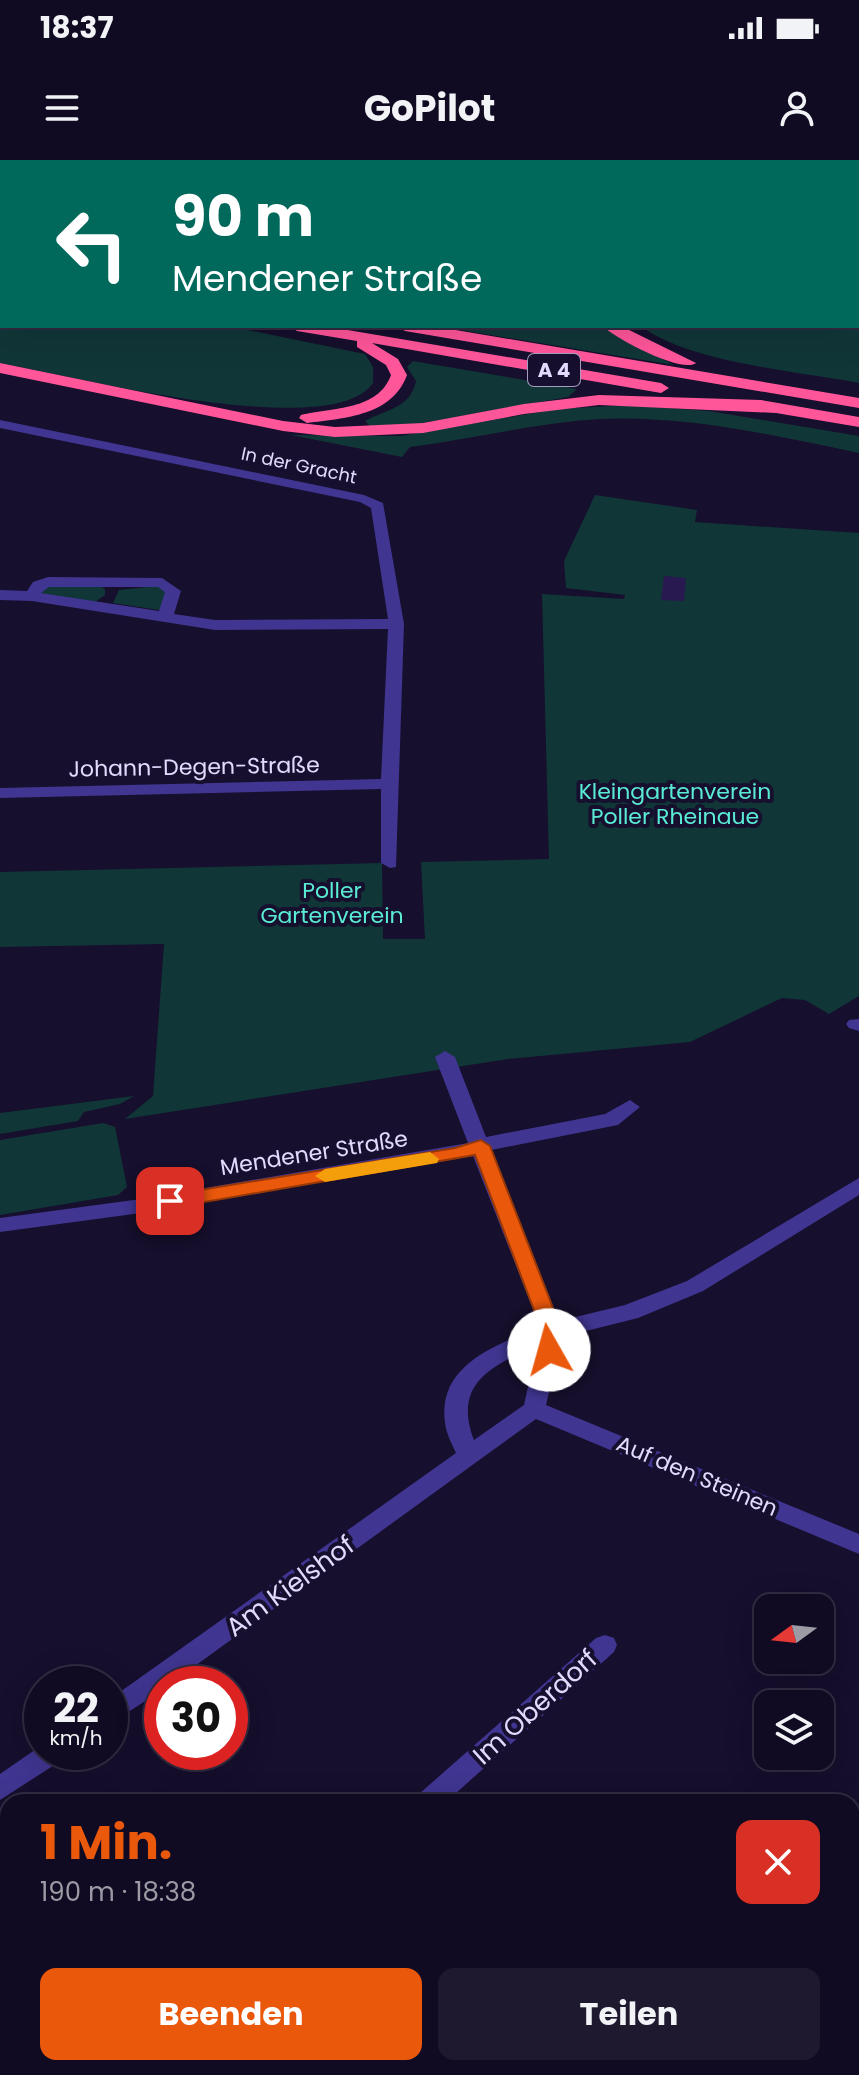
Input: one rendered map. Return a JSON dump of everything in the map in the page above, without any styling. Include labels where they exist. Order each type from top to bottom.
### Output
[{"type":"highway","name":"A 4","points":[[307,328],[859,422]]},
{"type":"highway","name":"A 4","points":[[417,328],[859,403]]},
{"type":"highway","points":[[614,328],[627,337],[689,363],[802,394]]},
{"type":"highway","points":[[247,417],[333,416],[378,402],[393,391],[399,375],[392,362],[377,351],[333,333]]},
{"type":"highway","points":[[0,368],[296,427],[378,432],[599,400],[775,408]]},
{"type":"street","name":"In der Gracht","points":[[0,424],[372,501],[380,513],[396,624],[389,784],[390,863]]},
{"type":"street","points":[[32,596],[38,585],[48,582],[162,583],[173,591],[169,610],[162,617]]},
{"type":"street","points":[[104,608],[116,583]]},
{"type":"street","points":[[0,595],[32,596],[235,627],[396,624]]},
{"type":"street","name":"Johann-Degen-Straße","points":[[0,793],[389,784]]},
{"type":"street","points":[[445,1057],[552,1331],[534,1409]]},
{"type":"street","name":"Mendener Straße","points":[[0,1225],[156,1204],[457,1154],[481,1146],[611,1120],[630,1107]]},
{"type":"street","points":[[469,1458],[456,1424],[457,1401],[467,1378],[486,1359],[552,1331],[630,1312],[695,1286],[859,1185]]},
{"type":"street","name":"Am Kielshof","points":[[128,1700],[534,1409]]},
{"type":"street","name":"Auf den Steinen","points":[[534,1409],[859,1544]]},
{"type":"street","name":"Im Oberdorf","points":[[437,1794],[605,1645]]},
{"type":"street","points":[[0,1789],[27,1770]]},
{"type":"green space","points":[[0,328],[238,328],[365,354],[373,367],[373,383],[348,400],[307,407],[255,407],[137,391],[0,363]]},
{"type":"green space","points":[[448,328],[604,328],[674,365]]},
{"type":"green space","points":[[644,328],[859,328],[859,383],[745,364],[686,349]]},
{"type":"green space","points":[[413,361],[577,389],[568,397],[411,425],[371,427],[365,421],[403,403],[413,390],[416,381],[407,367]]},
{"type":"green space","points":[[629,405],[709,411],[859,436],[859,453],[729,428],[664,420],[598,419],[551,424],[410,447],[402,457],[291,435],[400,436],[557,409]]},
{"type":"green space","points":[[595,495],[697,510],[695,522],[859,533],[859,996],[829,1014],[805,1000],[782,998],[690,1042],[508,1059],[125,1119],[153,1096],[164,944],[0,947],[0,872],[382,863],[383,939],[425,939],[421,862],[549,859],[542,594],[624,599],[625,595],[566,588],[564,561]]},
{"type":"green space","points":[[100,586],[105,589],[105,595],[95,602],[41,593],[46,587]]},
{"type":"green space","points":[[157,586],[166,590],[164,607],[159,610],[113,603],[119,590]]},
{"type":"green space","points":[[134,1096],[120,1104],[84,1112],[78,1121],[0,1134],[0,1113]]},
{"type":"green space","points":[[103,1123],[115,1127],[127,1187],[118,1195],[0,1215],[0,1140]]},
{"type":"building","points":[[664,576],[686,578],[684,601],[661,600]]},
{"type":"slow traffic","points":[[325,1176],[430,1159]]},
{"type":"route","points":[[170,1201],[457,1154],[481,1146],[552,1331],[549,1350]]},
{"type":"park label","name":"Kleingartenverein Poller Rheinaue","points":[[675,804]]},
{"type":"park label","name":"Poller Gartenverein","points":[[332,902]]}]
